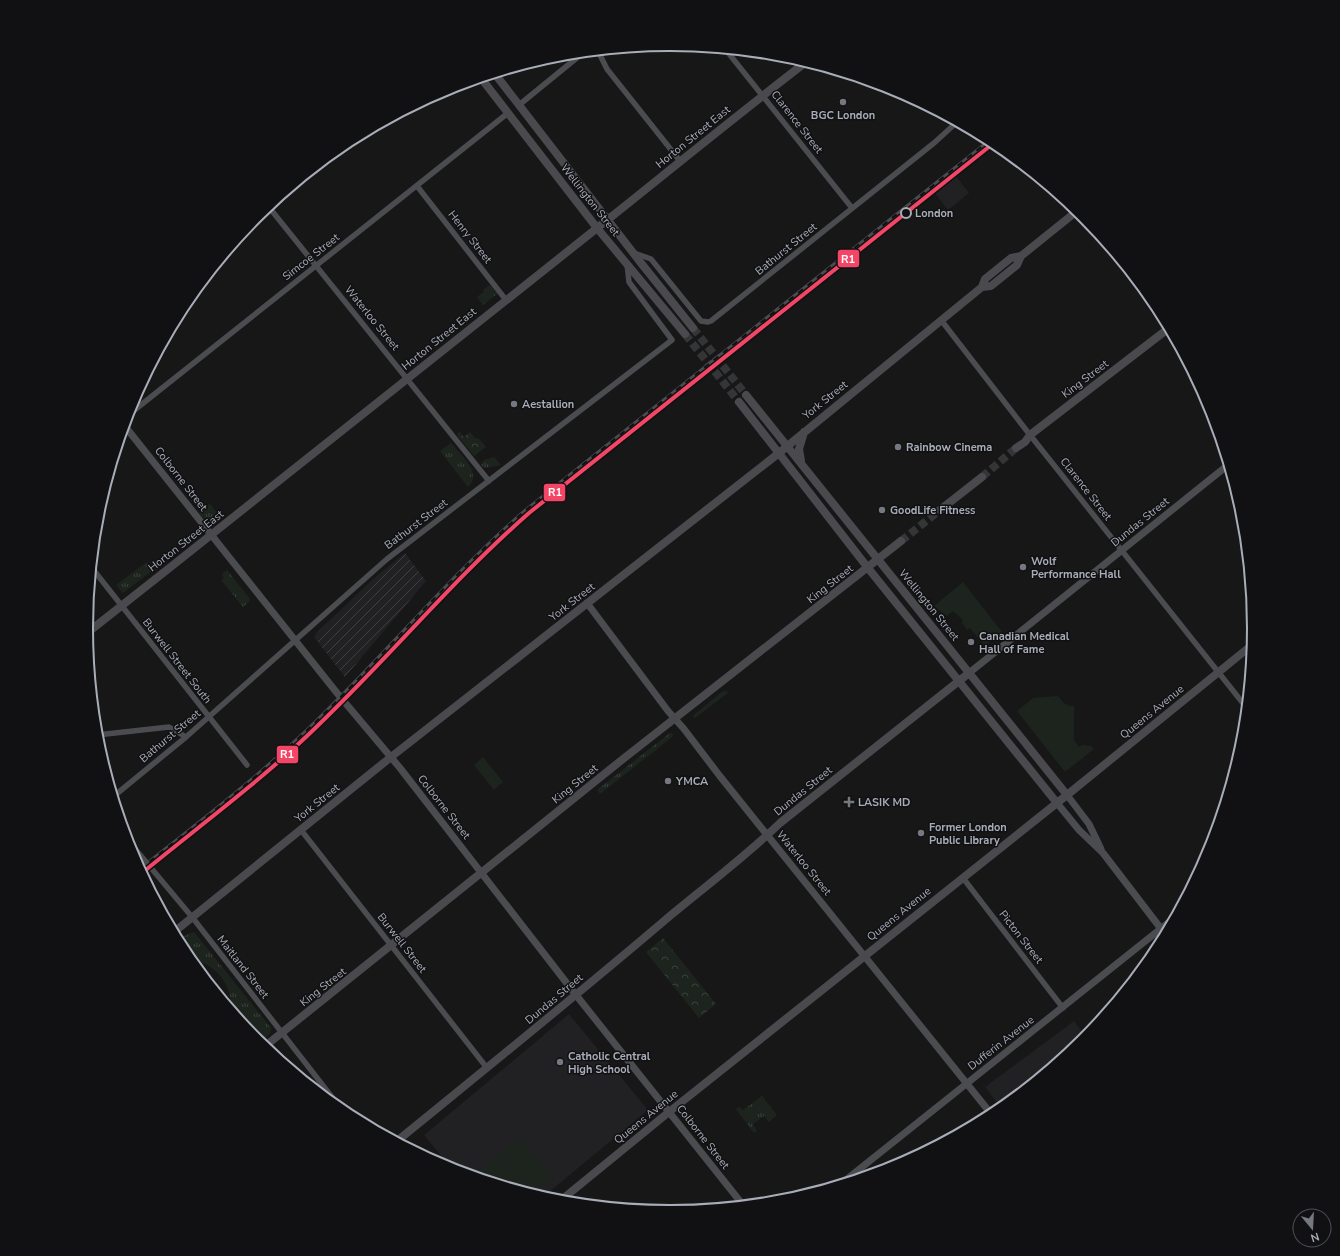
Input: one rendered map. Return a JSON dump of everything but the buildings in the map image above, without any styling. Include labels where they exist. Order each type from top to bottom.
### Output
[{"type":"main road","name":"Horton Street East","points":[[93,628],[212,535],[289,472],[608,220],[762,95],[800,66]]},
{"type":"main road","name":"Wellington Street","points":[[498,78],[693,328]]},
{"type":"main road","name":"Wellington Street","points":[[484,82],[597,228],[685,334]]},
{"type":"main road","name":"York Street","points":[[178,929],[391,757],[779,453],[982,287],[991,286],[1017,265],[1021,256],[1072,215]]},
{"type":"main road","name":"King Street","points":[[1016,448],[1025,442],[1030,435],[1165,331]]},
{"type":"main road","name":"Wellington Street","points":[[746,395],[1067,795]]},
{"type":"main road","name":"Wellington Street","points":[[739,402],[868,568],[1057,803]]},
{"type":"main road","points":[[802,464],[799,449],[804,432]]},
{"type":"main road","points":[[940,510],[982,477]]},
{"type":"main road","name":"King Street","points":[[270,1043],[623,759],[676,719],[901,541]]},
{"type":"main road","name":"Queens Avenue","points":[[567,1196],[1246,650]]},
{"type":"main road","name":"Dundas Street","points":[[401,1138],[576,995],[768,835],[780,823],[969,672]]},
{"type":"street","name":"Clarence Street","points":[[729,54],[852,208]]},
{"type":"street","points":[[600,55],[607,69],[680,161]]},
{"type":"street","points":[[519,105],[575,59]]},
{"type":"street","name":"Simcoe Street","points":[[136,408],[508,113]]},
{"type":"street","name":"Bathurst Street","points":[[633,252],[650,259],[699,318],[704,322],[711,321],[934,143],[953,126]]},
{"type":"street","name":"Henry Street","points":[[417,186],[506,300]]},
{"type":"street","name":"Waterloo Street","points":[[272,211],[489,481]]},
{"type":"street","name":"Bathurst Street","points":[[118,793],[186,738],[386,559],[672,340],[629,282],[627,264]]},
{"type":"street","name":"Clarence Street","points":[[941,320],[1030,435],[1242,702]]},
{"type":"street","name":"Colborne Street","points":[[128,431],[391,757],[576,995],[739,1201]]},
{"type":"street","name":"Dundas Street","points":[[969,672],[1224,468]]},
{"type":"street","name":"Burwell Street South","points":[[96,573],[247,765]]},
{"type":"street","name":"Waterloo Street","points":[[587,604],[668,711],[676,719],[988,1110]]},
{"type":"street","points":[[103,734],[169,726],[186,738]]},
{"type":"street","name":"Wellington Street","points":[[1067,795],[1089,824],[1103,853]]},
{"type":"street","name":"Wellington Street","points":[[1057,803],[1079,830],[1103,853],[1162,930]]},
{"type":"street","name":"Burwell Street","points":[[301,830],[487,1068]]},
{"type":"street","name":"Maitland Street","points":[[139,854],[192,917],[329,1093]]},
{"type":"street","name":"Picton Street","points":[[963,878],[1063,1008]]},
{"type":"street","name":"Dufferin Avenue","points":[[852,1175],[967,1083],[1158,935]]},
{"type":"shaded area","points":[[955,175],[969,193],[948,210],[934,192]]},
{"type":"shaded area","points":[[405,553],[426,581],[345,677],[314,637],[372,580]]},
{"type":"shaded area","name":"Catholic Central High School","points":[[569,1014],[648,1110],[549,1192],[485,1174],[449,1161],[443,1158],[424,1135]]},
{"type":"shaded area","points":[[1074,1021],[1082,1032],[1050,1062],[997,1103],[985,1087]]},
{"type":"green space","points":[[490,285],[497,294],[483,305],[477,297]]},
{"type":"green space","points":[[459,431],[464,437],[470,432],[486,447],[474,456],[457,435]]},
{"type":"green space","points":[[451,443],[469,464],[472,470],[472,482],[468,487],[440,451]]},
{"type":"green space","points":[[494,457],[501,465],[486,468],[482,466],[481,464],[484,460]]},
{"type":"green space","points":[[210,504],[219,515],[213,519],[203,518],[199,513],[203,507]]},
{"type":"green space","points":[[147,562],[153,570],[123,593],[116,585]]},
{"type":"green space","points":[[227,570],[250,599],[249,602],[243,607],[221,580],[224,578],[222,574]]},
{"type":"green space","points":[[963,582],[1002,632],[985,646],[970,628],[967,630],[962,623],[963,620],[953,611],[947,616],[934,606]]},
{"type":"green space","points":[[723,691],[729,692],[695,718],[693,716],[694,715]]},
{"type":"green space","points":[[1058,696],[1066,705],[1074,706],[1074,740],[1079,747],[1082,745],[1091,746],[1094,749],[1065,772],[1017,711],[1033,698]]},
{"type":"green space","points":[[670,733],[673,734],[672,737],[600,794],[598,789]]},
{"type":"green space","points":[[483,757],[503,782],[494,790],[474,765]]},
{"type":"green space","points":[[194,932],[271,1028],[270,1034],[265,1039],[230,1001],[227,985],[219,974],[199,961],[183,937]]},
{"type":"green space","points":[[663,938],[716,1004],[699,1018],[646,952]]},
{"type":"green space","points":[[762,1096],[777,1115],[769,1122],[764,1116],[753,1124],[757,1131],[754,1133],[736,1109],[739,1107],[743,1110]]},
{"type":"green space","points":[[521,1138],[552,1176],[536,1189],[478,1172]]},
{"type":"tunnel","points":[[693,328],[746,395]]},
{"type":"tunnel","points":[[685,334],[739,402]]},
{"type":"tunnel","points":[[982,477],[1016,448]]},
{"type":"tunnel","points":[[901,541],[940,510]]},
{"type":"railway","points":[[145,865],[245,785],[305,732],[333,705],[469,563],[527,509],[985,144]]},
{"type":"transit line","name":"R1","points":[[147,869],[246,789],[307,736],[335,709],[444,595],[500,539],[529,513],[989,147]]},
{"type":"place","name":"BGC London","points":[[843,102]]},
{"type":"place","name":"London","points":[[906,213]]},
{"type":"place","name":"Aestallion","points":[[514,404]]},
{"type":"place","name":"Rainbow Cinema","points":[[898,447]]},
{"type":"place","name":"GoodLife Fitness","points":[[882,510]]},
{"type":"place","name":"Wolf Performance Hall","points":[[1023,567]]},
{"type":"place","name":"Canadian Medical Hall of Fame","points":[[971,642]]},
{"type":"place","name":"YMCA","points":[[668,781]]},
{"type":"place","name":"LASIK MD","points":[[849,802]]},
{"type":"place","name":"Former London Public Library","points":[[921,833]]},
{"type":"place","name":"Catholic Central High School","points":[[560,1062]]}]
